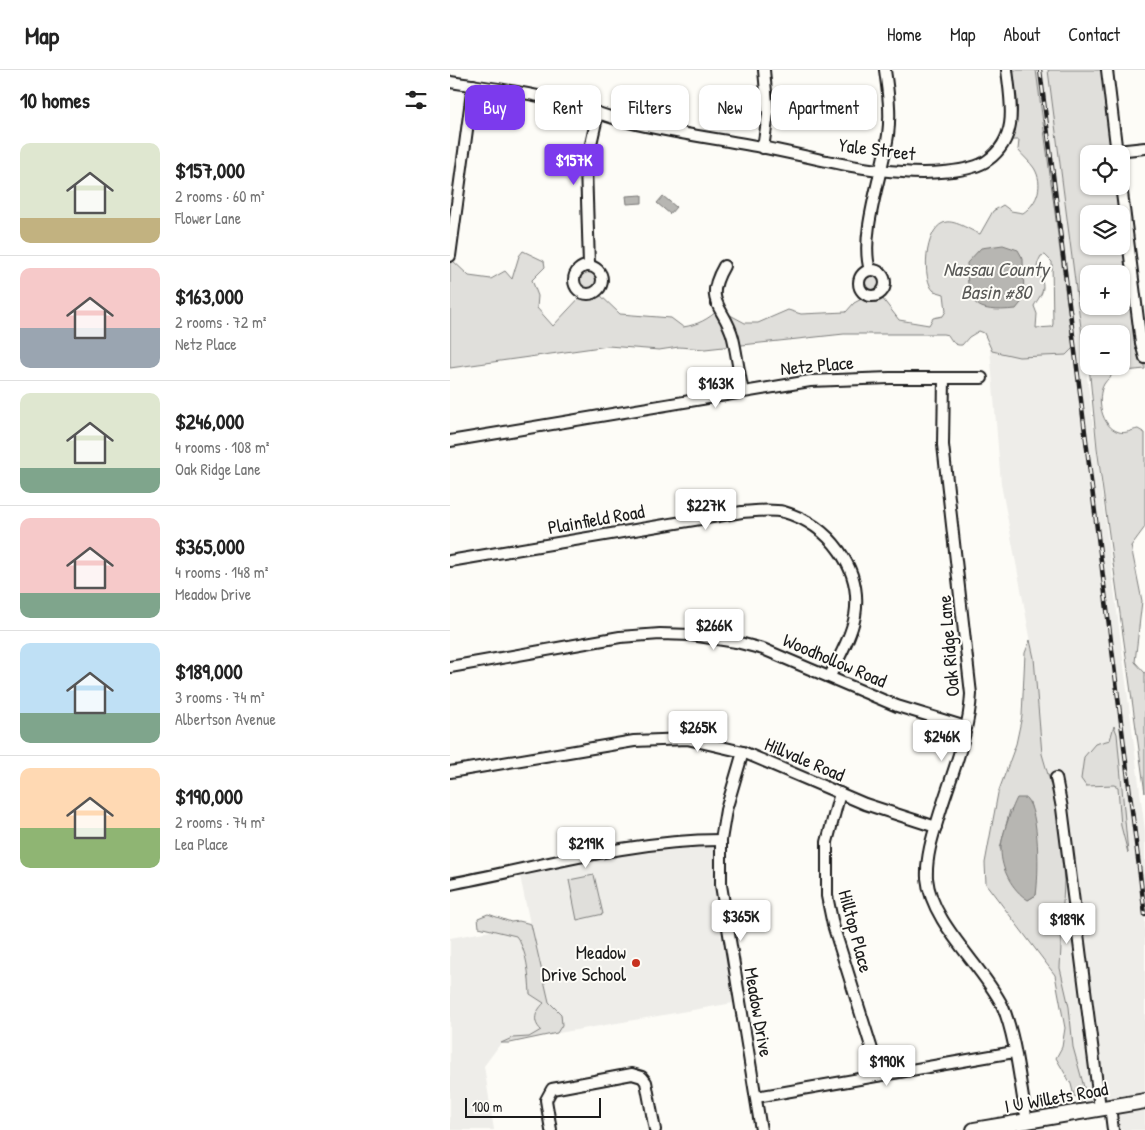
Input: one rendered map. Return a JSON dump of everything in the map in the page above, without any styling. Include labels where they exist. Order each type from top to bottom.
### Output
[{"type":"main road","name":"I U Willets Road","points":[[978,1130],[1145,1100]]},
{"type":"street","points":[[763,148],[768,114],[764,70]]},
{"type":"street","points":[[870,270],[868,237],[889,125],[890,108],[885,70]]},
{"type":"street","name":"Yale Street","points":[[601,114],[622,120],[881,170],[924,172],[972,167],[986,161],[1001,147],[1011,127],[1012,109],[1007,70]]},
{"type":"street","points":[[1107,70],[1116,145]]},
{"type":"street","name":"Yale Street","points":[[450,82],[473,85]]},
{"type":"street","points":[[450,256],[467,130]]},
{"type":"street","points":[[589,265],[586,166],[594,130]]},
{"type":"street","points":[[1130,150],[1145,148]]},
{"type":"street","points":[[1122,195],[1141,342],[1145,358]]},
{"type":"street","points":[[724,266],[718,275],[714,292],[720,312],[733,338],[743,392]]},
{"type":"street","name":"Oak Ridge Lane","points":[[944,378],[943,446],[971,684],[966,727],[936,827],[927,878],[931,894],[946,923],[1001,1004],[1008,1020],[1027,1120]]},
{"type":"street","name":"Netz Place","points":[[450,441],[810,381],[982,378]]},
{"type":"street","name":"Plainfield Road","points":[[450,562],[742,512],[782,512],[805,520],[824,532],[841,553],[851,574],[856,599],[854,622],[830,676]]},
{"type":"street","name":"Woodhollow Road","points":[[450,667],[620,637],[660,634],[692,635],[736,642],[784,657],[897,706],[966,727]]},
{"type":"street","name":"Hillvale Road","points":[[450,772],[658,738],[697,740],[744,752],[877,808],[936,827]]},
{"type":"street","name":"Meadow Drive","points":[[744,752],[726,810],[721,840],[722,904],[761,1130]]},
{"type":"street","points":[[1056,778],[1062,808],[1105,1107],[1113,1130]]},
{"type":"street","name":"Hilltop Place","points":[[840,793],[827,842],[827,896],[833,925],[880,1076]]},
{"type":"street","points":[[450,884],[634,846],[682,840],[721,840]]},
{"type":"street","points":[[756,1097],[1014,1052]]},
{"type":"street","points":[[551,1130],[546,1100],[552,1089],[632,1074],[642,1077],[646,1082],[655,1130]]},
{"type":"shaded area","points":[[1007,70],[1036,70],[1073,348],[1066,355],[1019,357],[992,351],[984,333],[979,331],[969,337],[962,345],[955,344],[948,335],[943,334],[844,334],[705,349],[679,347],[659,350],[608,346],[450,368],[450,258],[469,276],[491,279],[505,271],[512,279],[519,256],[523,251],[544,261],[545,267],[532,280],[538,296],[537,308],[553,326],[583,294],[575,286],[573,279],[581,268],[587,266],[594,267],[600,271],[603,280],[597,292],[620,314],[671,318],[683,327],[702,321],[719,309],[745,323],[758,323],[788,310],[801,314],[846,312],[854,303],[867,296],[859,288],[860,276],[866,271],[875,270],[884,279],[884,287],[879,294],[899,320],[929,325],[933,318],[943,316],[946,311],[944,294],[934,291],[927,277],[926,266],[929,245],[937,227],[943,223],[952,222],[980,234],[993,211],[1003,205],[1011,211],[1023,213],[1036,199],[1039,187],[1037,174],[1018,150],[1019,140],[1007,140]],"holes":[[[1045,255],[1052,262],[1053,324],[1052,327],[1036,328],[1037,314],[1034,306],[1043,290],[1043,283],[1037,271],[1038,262],[1041,256]]]},
{"type":"shaded area","points":[[1036,70],[1048,70],[1081,325],[1080,375],[1087,375],[1145,831],[1145,1130],[1113,1130],[1110,1107],[1081,1112],[1060,981],[1062,922],[1054,788],[1042,754],[1034,658],[1001,484],[990,349],[1073,348]]},
{"type":"shaded area","points":[[1048,70],[1107,70],[1116,145],[1080,145],[1080,195],[1122,195],[1124,205],[1080,205],[1080,255],[1130,255],[1130,252],[1145,369],[1130,370],[1130,325],[1081,325]]},
{"type":"shaded area","points":[[1090,375],[1112,375],[1104,384],[1100,397],[1104,418],[1113,429],[1119,432],[1124,433],[1138,429],[1145,433],[1145,527],[1131,546],[1142,601],[1135,662],[1145,673],[1145,793],[1097,448]]},
{"type":"shaded area","points":[[1030,640],[1034,658],[1042,754],[1057,805],[1064,881],[1060,968],[1069,1007],[1073,1047],[1084,1087],[1084,1093],[1079,1098],[1074,1096],[1071,1084],[1056,1058],[1062,1047],[1065,1028],[1055,975],[986,884],[985,863],[998,793],[1016,744],[1022,716],[1025,653]],"holes":[[[1030,802],[1035,827],[1036,895],[1028,900],[1000,848],[1010,810]]]},
{"type":"shaded area","points":[[1114,726],[1117,734],[1128,853],[1121,826],[1118,787],[1114,785],[1086,786],[1081,779],[1084,757],[1095,744],[1110,740]]},
{"type":"shaded area","name":"Meadow Drive School","points":[[721,840],[721,859],[739,1002],[501,1043],[484,1066],[494,1130],[450,1130],[450,938],[530,924],[519,871],[634,846]]},
{"type":"shaded area","points":[[594,875],[603,914],[577,920],[569,880]]},
{"type":"shaded area","points":[[488,914],[511,922],[519,921],[531,924],[549,1002],[561,1014],[562,1025],[557,1033],[510,1043],[501,1043],[512,1038],[529,1037],[541,1030],[536,1023],[536,1016],[544,1003],[530,994],[525,955],[516,936],[479,927],[478,918]]},
{"type":"water","points":[[642,195],[642,203],[627,204],[626,196]]},
{"type":"water","points":[[663,196],[676,207],[670,214],[657,203]]},
{"type":"water","name":"Nassau County Basin #80","points":[[1003,245],[1018,250],[1023,259],[1024,299],[1016,309],[1002,310],[982,307],[971,297],[967,277],[967,263],[981,248]]},
{"type":"water","points":[[1017,798],[1026,798],[1031,805],[1036,830],[1038,874],[1036,895],[1028,900],[1012,885],[1005,872],[1002,857],[1001,845],[1004,832]]},
{"type":"railway","points":[[1040,70],[1145,915]]},
{"type":"place","name":"Meadow Drive School","points":[[636,963]]}]
